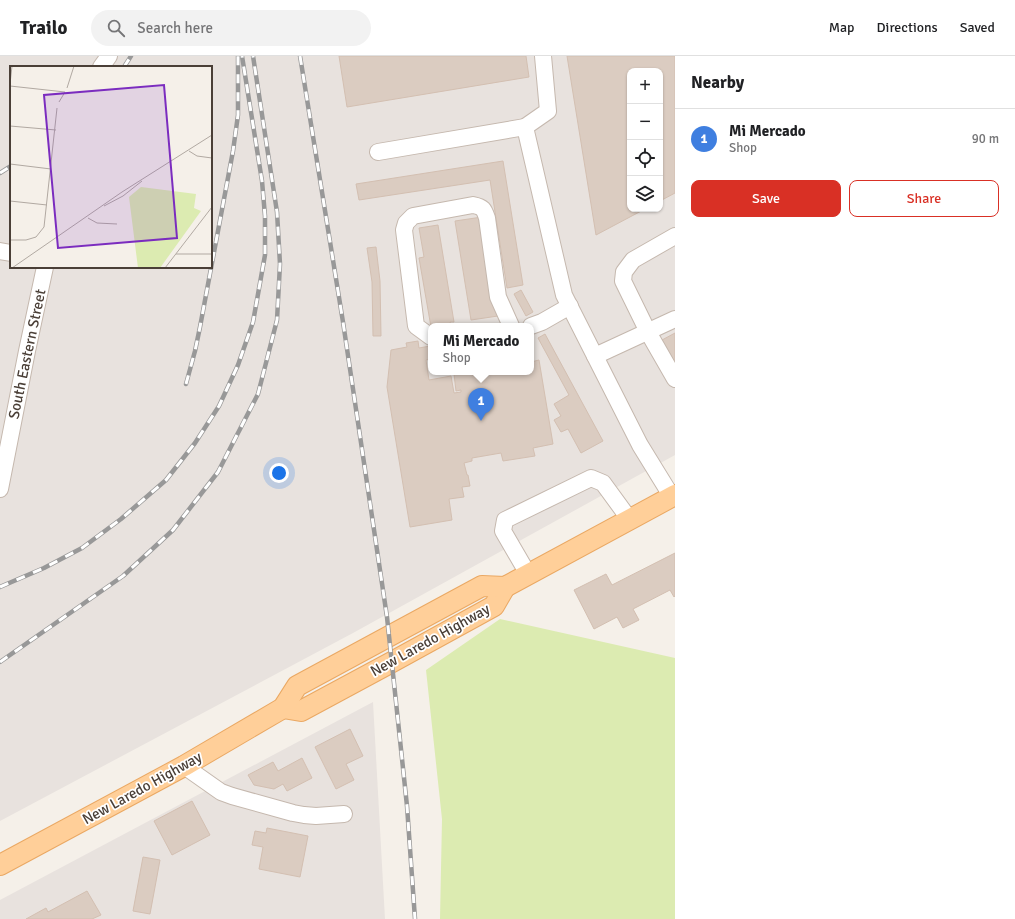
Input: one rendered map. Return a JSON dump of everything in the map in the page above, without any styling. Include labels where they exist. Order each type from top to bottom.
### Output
[{"type":"main road","name":"New Laredo Highway","points":[[0,865],[184,766],[283,708],[298,686],[376,643],[482,586],[505,587],[674,496]]},
{"type":"street","points":[[102,66],[109,56]]},
{"type":"street","points":[[378,152],[525,127],[548,111],[543,56]]},
{"type":"street","points":[[525,127],[567,301],[640,445],[674,496]]},
{"type":"street","points":[[428,335],[416,326],[404,230],[406,223],[413,216],[473,205],[483,209],[487,218],[498,297],[510,323]]},
{"type":"street","points":[[675,236],[633,260],[624,272],[624,281],[648,332],[675,380]]},
{"type":"street","points":[[0,250],[10,253]]},
{"type":"street","name":"South Eastern Street","points":[[0,489],[2,471],[45,268]]},
{"type":"street","points":[[534,325],[542,322],[567,301]]},
{"type":"street","points":[[595,356],[675,319]]},
{"type":"street","points":[[528,574],[503,531],[505,520],[591,478],[603,483],[630,520]]},
{"type":"street","points":[[184,766],[221,792],[232,796],[304,815],[316,816],[344,814]]},
{"type":"shaded area","points":[[0,56],[675,56],[675,455],[353,633],[0,821]]},
{"type":"shaded area","points":[[373,702],[385,919],[0,919],[0,900]]},
{"type":"green space","points":[[500,619],[675,658],[675,919],[440,919],[442,819],[426,670]]},
{"type":"building","points":[[339,56],[526,56],[529,77],[347,107]]},
{"type":"building","points":[[567,56],[675,56],[675,193],[663,199],[663,68],[627,68],[627,212],[639,212],[596,235]]},
{"type":"building","points":[[503,161],[523,285],[507,288],[490,180],[359,200],[356,184]]},
{"type":"building","points":[[482,217],[498,316],[471,320],[455,221]]},
{"type":"building","points":[[438,225],[454,322],[430,323],[419,258],[424,257],[419,228]]},
{"type":"building","points":[[376,247],[380,281],[381,336],[373,336],[372,282],[367,248]]},
{"type":"building","points":[[521,290],[533,312],[526,316],[514,294]]},
{"type":"building","points":[[675,333],[675,363],[662,340]]},
{"type":"building","points":[[545,334],[603,441],[581,453],[568,429],[561,432],[554,420],[561,416],[554,404],[569,395],[538,338]]},
{"type":"building","points":[[418,341],[419,348],[428,346],[428,360],[426,360],[429,380],[451,376],[454,393],[461,392],[461,390],[456,391],[454,375],[534,375],[534,361],[539,360],[553,444],[533,448],[535,456],[503,461],[501,453],[472,458],[472,461],[464,463],[470,486],[462,487],[464,497],[449,499],[452,520],[410,527],[387,387],[391,350],[407,347],[406,343]]},
{"type":"building","points":[[675,553],[674,597],[670,590],[633,609],[639,620],[623,628],[617,617],[594,629],[574,590],[606,574],[612,585]]},
{"type":"building","points":[[350,729],[363,756],[346,764],[354,780],[336,789],[315,747]]},
{"type":"building","points":[[302,758],[312,778],[287,791],[283,784],[274,789],[254,785],[248,775],[273,762],[278,771]]},
{"type":"building","points":[[192,801],[210,835],[172,855],[154,821]]},
{"type":"building","points":[[267,828],[308,836],[300,877],[259,869],[263,847],[252,845],[255,831],[266,833]]},
{"type":"building","points":[[143,857],[160,860],[150,914],[133,911]]},
{"type":"building","points":[[87,891],[101,915],[92,919],[26,919],[46,908],[48,912]]},
{"type":"railway","points":[[125,66],[131,56]]},
{"type":"railway","points":[[212,263],[233,151],[238,115],[238,56]]},
{"type":"railway","points":[[0,587],[44,568],[82,548],[121,519],[166,480],[195,443],[219,406],[238,365],[253,322],[265,255],[265,216],[262,181],[242,56]]},
{"type":"railway","points":[[0,662],[123,576],[173,530],[218,472],[258,394],[277,320],[280,264],[277,212],[253,56]]},
{"type":"railway","points":[[300,56],[343,322],[387,617],[407,806],[415,919]]},
{"type":"railway","points":[[0,173],[10,167]]},
{"type":"railway","points":[[186,384],[195,351],[211,268]]},
{"type":"place","name":"Mi Mercado","points":[[481,421]]}]
